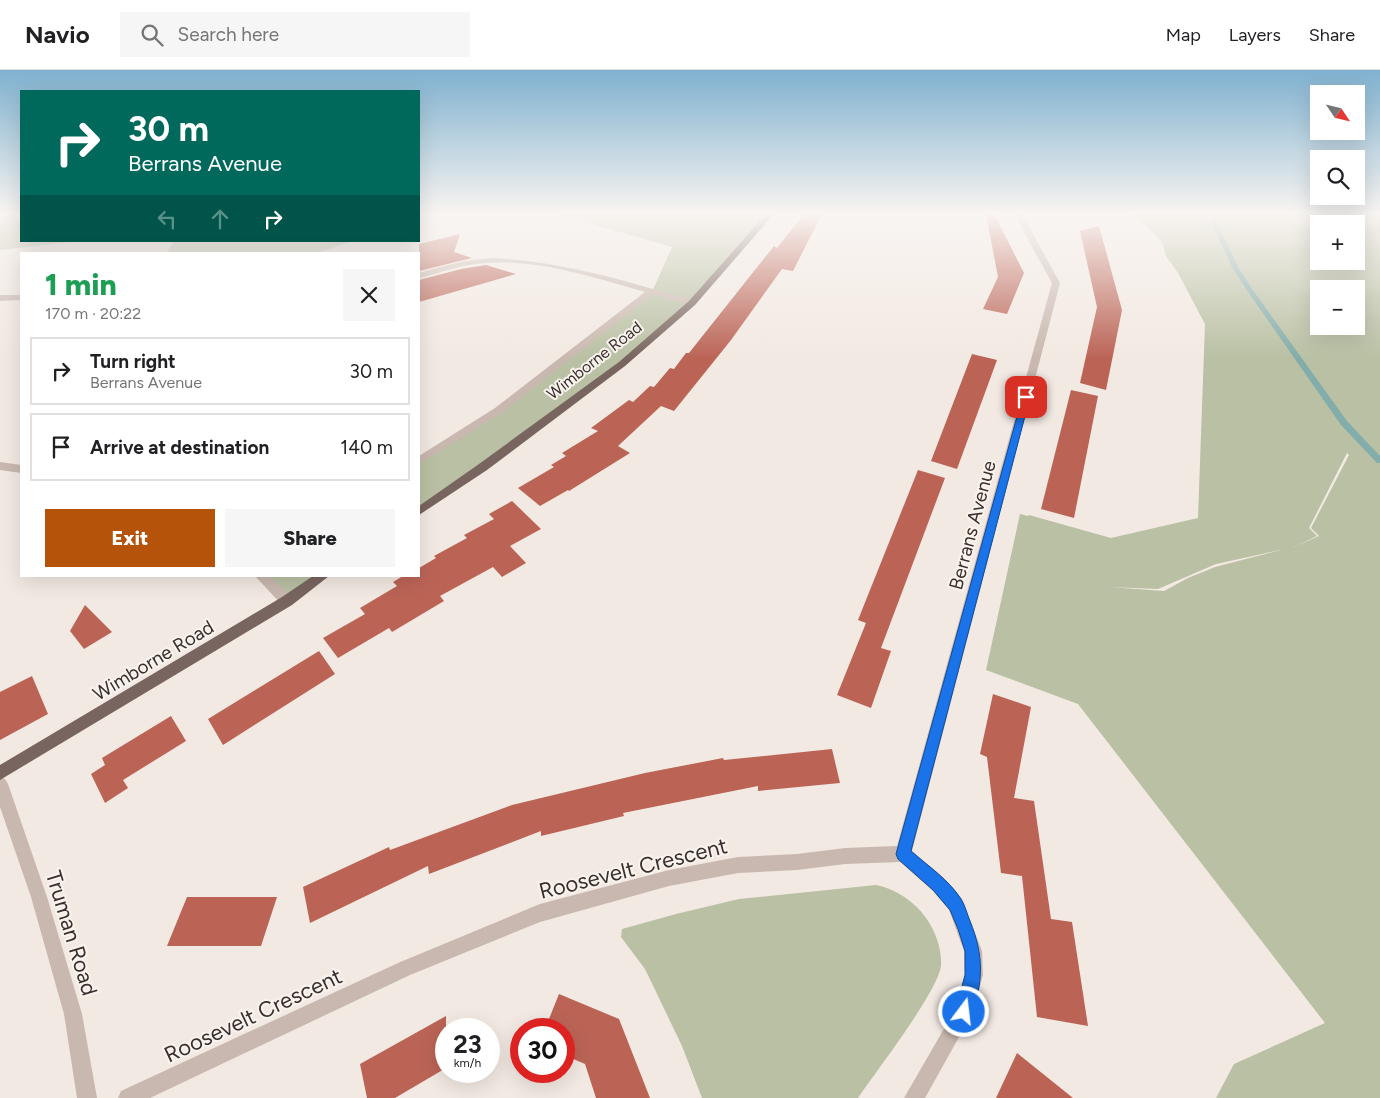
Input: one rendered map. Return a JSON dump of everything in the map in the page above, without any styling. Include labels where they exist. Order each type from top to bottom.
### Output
[{"type":"main road","name":"Wimborne Road","points":[[420,510],[483,467],[622,364],[692,303],[728,262]]},
{"type":"main road","name":"Wimborne Road","points":[[0,773],[287,601],[322,577]]},
{"type":"street","points":[[420,276],[441,268],[480,262]]},
{"type":"street","points":[[510,262],[553,267],[692,303]]},
{"type":"street","name":"Berrans Avenue","points":[[903,854],[1056,283],[1044,262]]},
{"type":"street","name":"Wimborne Road","points":[[420,460],[499,410],[652,292]]},
{"type":"street","points":[[0,298],[20,298]]},
{"type":"street","points":[[0,466],[20,469]]},
{"type":"street","points":[[262,577],[287,601]]},
{"type":"street","name":"Truman Road","points":[[0,784],[39,897],[73,1014],[87,1098]]},
{"type":"street","points":[[903,854],[939,885],[956,905],[973,951],[974,975],[964,1012],[914,1098]]},
{"type":"street","name":"Roosevelt Crescent","points":[[128,1098],[404,969],[540,913],[669,878],[738,865],[796,862],[845,856],[903,854]]},
{"type":"green space","points":[[665,262],[728,262],[692,303],[622,364],[483,467],[420,510],[420,460],[499,410],[652,292]]},
{"type":"green space","points":[[1170,262],[1310,262],[1310,270],[1365,270],[1365,262],[1380,262],[1380,1098],[1216,1098],[1234,1064],[1325,1023],[1078,704],[986,670],[1020,514],[1111,538],[1198,518],[1205,324]],"holes":[[[1347,453],[1349,455],[1311,528],[1319,536],[1294,547],[1317,536],[1309,528]],[[1285,549],[1215,567],[1188,578],[1164,591],[1109,587],[1158,589],[1216,564]]]},
{"type":"green space","points":[[262,577],[322,577],[287,601]]},
{"type":"green space","points":[[876,885],[897,893],[910,901],[921,912],[935,934],[941,965],[938,977],[919,1011],[858,1098],[702,1098],[682,1046],[645,969],[621,937],[622,929],[739,899]]},
{"type":"building","points":[[420,262],[456,262],[420,271]]},
{"type":"building","points":[[761,262],[798,262],[793,271],[782,269],[731,340],[674,411],[661,406],[618,446],[630,453],[569,491],[540,506],[518,488],[554,467],[551,465],[566,456],[562,453],[598,431],[591,428],[629,400],[633,402],[650,386],[654,387],[670,368],[674,369],[686,353],[689,353]]},
{"type":"building","points":[[995,262],[1018,262],[1024,273],[1007,314],[983,309],[998,277]]},
{"type":"building","points":[[1087,262],[1109,262],[1122,310],[1106,390],[1080,383],[1097,307]]},
{"type":"building","points":[[486,265],[516,274],[420,302],[420,280],[461,269]]},
{"type":"building","points":[[972,354],[997,360],[957,469],[931,461]]},
{"type":"building","points":[[1071,390],[1098,396],[1074,518],[1041,509]]},
{"type":"building","points":[[918,470],[945,478],[881,648],[891,651],[871,708],[837,695],[866,623],[858,620]]},
{"type":"building","points":[[512,501],[541,529],[510,546],[526,563],[502,577],[493,567],[440,596],[444,601],[392,632],[389,628],[338,658],[323,638],[365,614],[360,608],[397,586],[393,582],[401,577],[420,577],[420,567],[436,558],[434,556],[467,538],[464,535],[494,519],[489,514]]},
{"type":"building","points":[[85,605],[112,632],[84,649],[70,631]]},
{"type":"building","points":[[319,651],[335,674],[223,745],[208,719]]},
{"type":"building","points":[[32,676],[48,714],[0,740],[0,692]]},
{"type":"building","points":[[993,694],[1031,707],[1014,798],[1034,801],[1051,919],[1072,922],[1088,1026],[1037,1017],[1022,876],[1001,873],[987,757],[980,754]]},
{"type":"building","points":[[171,716],[186,741],[123,780],[128,788],[105,803],[91,774],[105,765],[102,758]]},
{"type":"building","points":[[832,749],[840,783],[758,791],[758,786],[623,813],[624,816],[541,836],[541,831],[429,874],[428,866],[310,923],[303,887],[389,847],[390,850],[512,805],[645,773],[723,758],[724,760]]},
{"type":"building","points":[[187,897],[277,897],[261,946],[167,946]]},
{"type":"building","points":[[559,994],[619,1019],[650,1098],[596,1098],[585,1064],[575,1060],[575,1018],[549,1018]]},
{"type":"building","points":[[435,1022],[435,1074],[395,1098],[367,1098],[360,1064]]},
{"type":"building","points":[[1017,1053],[1073,1098],[996,1098]]},
{"type":"waterway","points":[[1233,262],[1249,289],[1344,423],[1380,461]]},
{"type":"route","points":[[964,1012],[974,975],[973,951],[956,905],[939,885],[903,854],[1026,397]]}]
